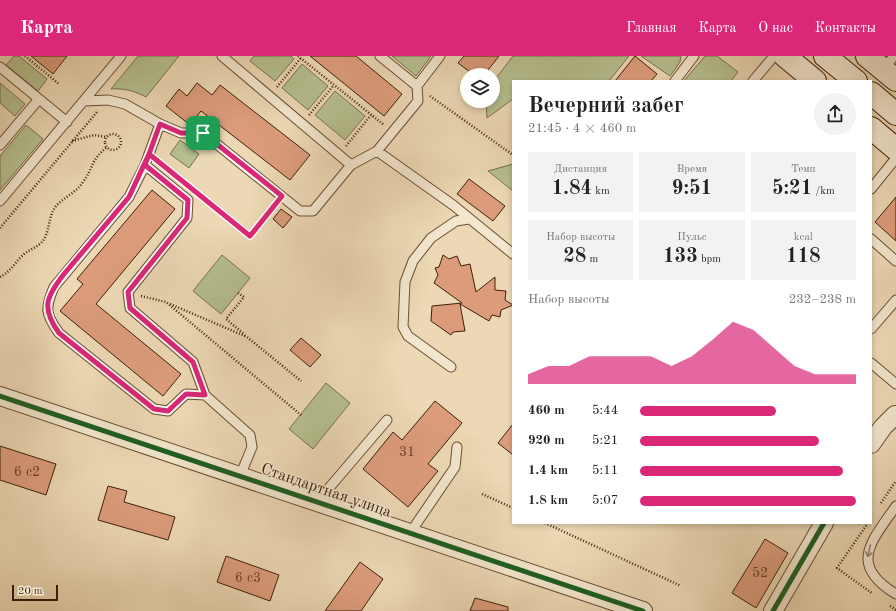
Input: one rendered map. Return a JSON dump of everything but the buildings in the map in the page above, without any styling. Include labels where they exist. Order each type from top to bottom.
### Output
[{"type":"street","points":[[785,56],[814,80]]},
{"type":"street","points":[[825,56],[855,80]]},
{"type":"street","points":[[867,56],[891,69]]},
{"type":"street","points":[[872,94],[896,114]]},
{"type":"street","points":[[872,129],[896,149]]},
{"type":"street","name":"Стандартная улица","points":[[0,396],[643,611]]},
{"type":"street","points":[[872,443],[883,427],[896,414]]},
{"type":"street","points":[[773,611],[823,524]]},
{"type":"lane","points":[[0,201],[121,56]]},
{"type":"lane","points":[[222,56],[351,165]]},
{"type":"lane","points":[[84,101],[108,100],[126,104],[160,124],[181,133],[203,133],[300,211],[313,211],[351,165],[377,151],[418,101],[416,86],[380,56]]},
{"type":"lane","points":[[416,86],[440,56]]},
{"type":"lane","points":[[676,80],[694,56]]},
{"type":"lane","points":[[754,80],[774,56]]},
{"type":"lane","points":[[0,67],[66,122]]},
{"type":"lane","points":[[0,146],[39,99]]},
{"type":"lane","points":[[160,124],[145,165],[129,197],[54,287],[47,304],[49,320],[59,333],[154,409],[168,411],[186,394],[205,395]]},
{"type":"lane","points":[[377,151],[469,219],[512,253]]},
{"type":"lane","points":[[872,188],[896,158]]},
{"type":"lane","points":[[145,165],[188,200],[187,218],[128,292],[130,308],[193,362],[205,395],[250,435],[252,447],[240,476]]},
{"type":"lane","points":[[451,367],[408,336],[403,327],[405,282],[413,261],[431,238],[456,221],[469,219]]},
{"type":"lane","points":[[872,240],[896,260]]},
{"type":"lane","points":[[872,328],[896,300]]},
{"type":"lane","points":[[872,364],[896,384]]},
{"type":"lane","points":[[317,502],[387,420]]},
{"type":"lane","points":[[410,533],[455,467],[457,447]]},
{"type":"lane","points":[[896,506],[876,535],[868,550],[868,565],[873,577],[881,585],[896,594]]},
{"type":"path","points":[[25,56],[59,84]]},
{"type":"path","points":[[276,88],[300,57],[392,132]]},
{"type":"path","points":[[308,115],[334,85]]},
{"type":"path","points":[[416,86],[512,154]]},
{"type":"path","points":[[0,228],[108,100]]},
{"type":"path","points":[[345,147],[371,115]]},
{"type":"path","points":[[72,141],[94,135],[106,137],[113,134],[118,136],[121,140],[117,149],[112,150],[107,147],[105,143],[106,137]]},
{"type":"path","points":[[0,277],[12,268],[23,255],[36,248],[42,242],[46,235],[51,214],[56,206],[79,189],[85,180],[92,162],[107,147]]},
{"type":"path","points":[[197,192],[250,236],[282,196]]},
{"type":"path","points":[[128,292],[166,302],[247,337]]},
{"type":"path","points":[[238,293],[244,297],[226,319],[302,381]]},
{"type":"path","points":[[166,302],[301,415]]},
{"type":"path","points":[[879,506],[896,482]]},
{"type":"path","points":[[482,494],[512,508]]},
{"type":"path","points":[[546,524],[681,586]]},
{"type":"path","points":[[867,524],[837,568],[878,598]]},
{"type":"path","points":[[884,602],[896,610]]},
{"type":"green space","points":[[14,56],[19,56],[47,79],[38,91],[6,65]]},
{"type":"green space","points":[[138,56],[179,56],[146,97],[129,90],[111,89]]},
{"type":"green space","points":[[254,56],[291,56],[294,59],[275,81],[250,61]]},
{"type":"green space","points":[[392,56],[431,56],[416,76]]},
{"type":"green space","points":[[513,56],[629,56],[610,80],[512,80],[512,100],[487,118],[486,108],[500,108],[500,73]]},
{"type":"green space","points":[[641,56],[681,56],[680,62],[670,76]]},
{"type":"green space","points":[[705,56],[717,56],[738,72],[732,80],[685,80]]},
{"type":"green space","points":[[302,64],[328,86],[308,110],[282,88]]},
{"type":"green space","points":[[0,83],[25,104],[15,116],[0,103]]},
{"type":"green space","points":[[335,91],[365,116],[345,140],[315,115]]},
{"type":"green space","points":[[26,125],[43,139],[0,190],[0,156]]},
{"type":"green space","points":[[180,140],[199,154],[189,168],[170,154]]},
{"type":"green space","points":[[512,164],[512,190],[488,171]]},
{"type":"green space","points":[[222,255],[250,278],[221,314],[193,291]]},
{"type":"green space","points":[[326,383],[350,403],[313,449],[289,429]]},
{"type":"cycle path","points":[[0,396],[643,611]]},
{"type":"cycle path","points":[[773,611],[823,524]]},
{"type":"route","points":[[203,133],[181,133],[160,124],[145,165],[188,200],[187,218],[128,292],[130,308],[193,362],[205,395],[186,394],[168,411],[154,409],[59,333],[49,320],[47,304],[54,287],[129,197],[149,154],[250,236],[282,196],[203,133]]}]
